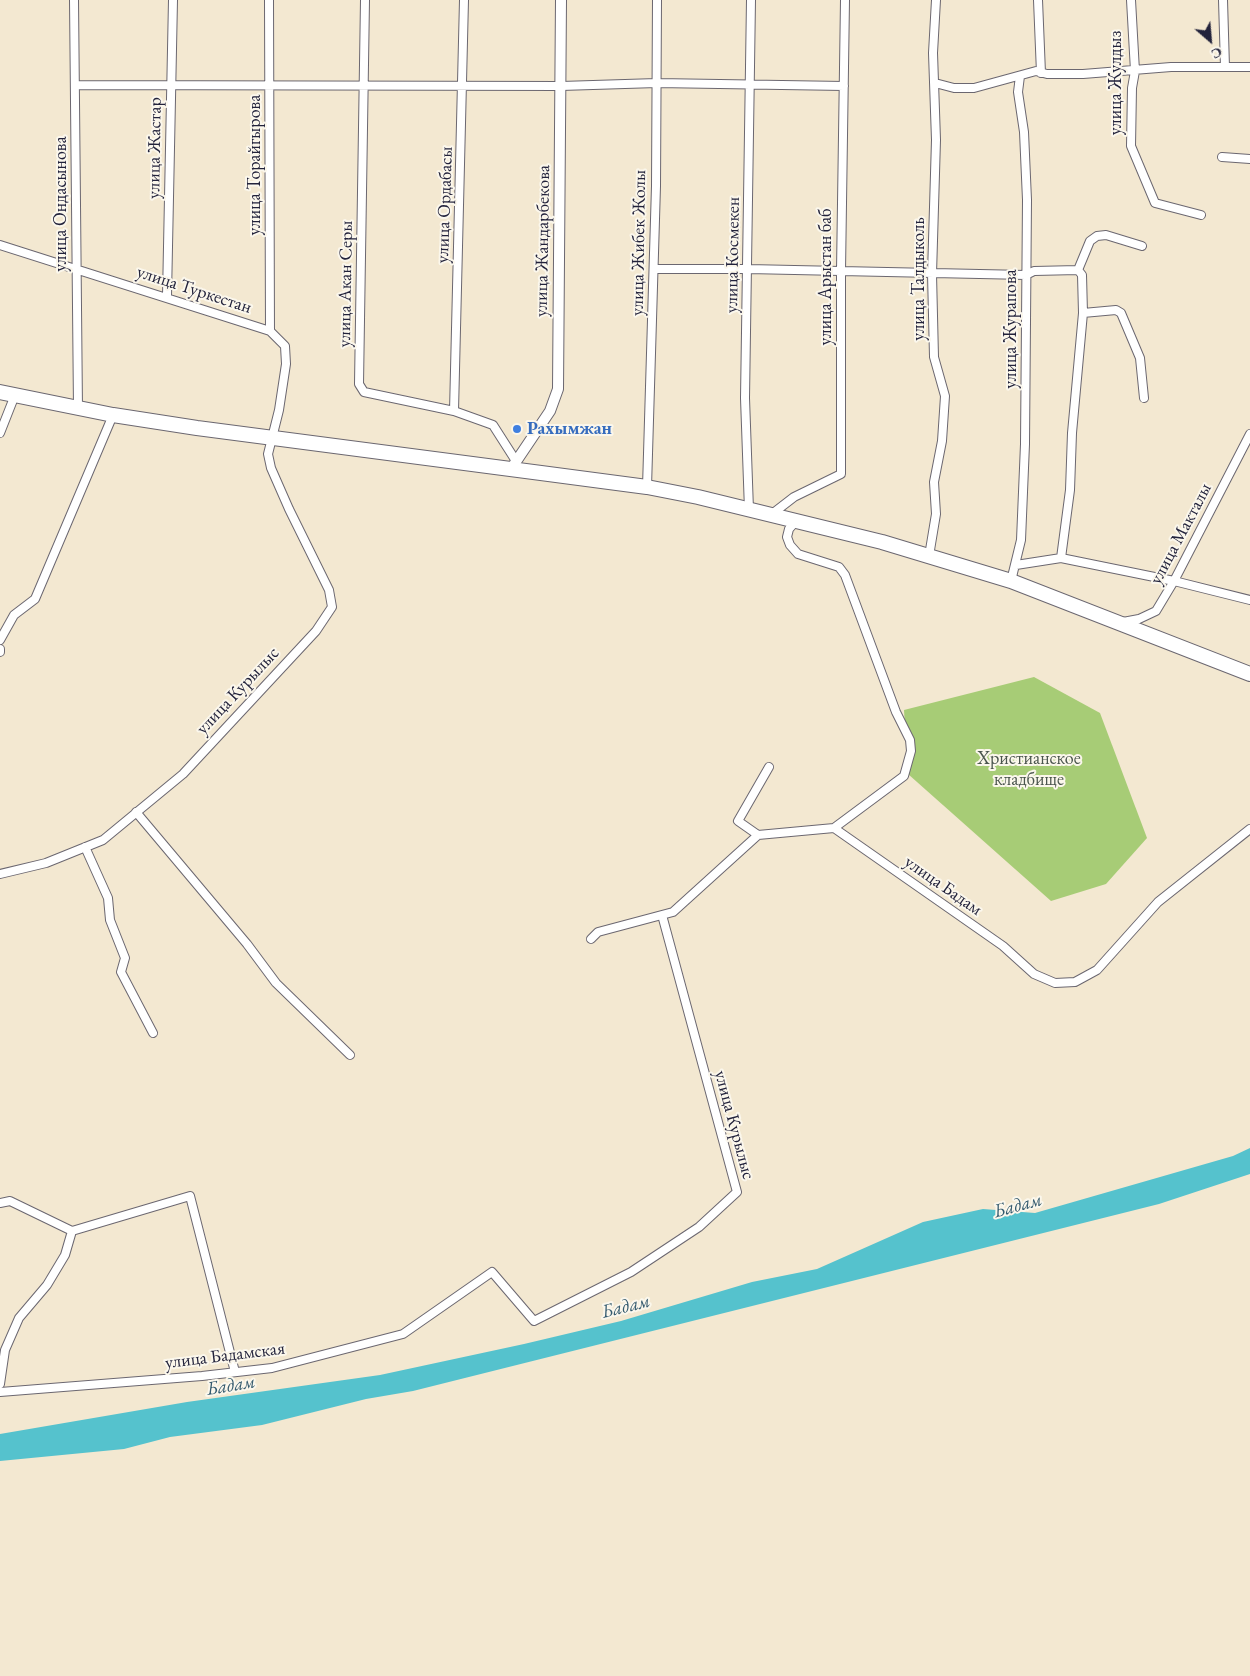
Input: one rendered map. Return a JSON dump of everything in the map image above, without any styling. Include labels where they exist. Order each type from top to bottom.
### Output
[{"type":"highway","points":[[0,392],[113,415],[197,428],[514,465],[647,488],[772,514],[929,556],[1011,581],[1250,674]]},
{"type":"street","name":"улица Ондасынова","points":[[74,0],[78,408]]},
{"type":"street","name":"улица Жастар","points":[[166,296],[173,0]]},
{"type":"street","name":"улица Торайгырова","points":[[270,0],[270,331]]},
{"type":"street","name":"улица Акан Серы","points":[[365,0],[360,384],[364,392],[454,411],[493,425],[514,465]]},
{"type":"street","name":"улица Ордабасы","points":[[454,411],[464,0]]},
{"type":"street","name":"улица Жандарбекова","points":[[514,465],[550,411],[558,389],[562,86],[561,0]]},
{"type":"street","name":"улица Жибек Жолы","points":[[647,488],[654,269],[658,0]]},
{"type":"street","name":"улица Космекен","points":[[749,510],[745,398],[751,0]]},
{"type":"street","name":"улица Арыстан баб","points":[[772,514],[794,497],[841,474],[840,271],[845,0]]},
{"type":"street","name":"улица Талдыколь","points":[[929,556],[936,514],[934,482],[942,442],[945,396],[934,357],[932,274],[936,140],[933,53],[936,0]]},
{"type":"street","points":[[1038,0],[1041,73]]},
{"type":"street","name":"улица Жулдыз","points":[[1131,0],[1135,71],[1132,88],[1131,146],[1155,203],[1201,215]]},
{"type":"street","points":[[1223,0],[1225,67]]},
{"type":"street","points":[[934,83],[954,88],[974,88],[1036,71],[1041,73],[1083,74],[1171,67],[1250,67]]},
{"type":"street","name":"улица Журапова","points":[[1011,581],[1021,540],[1025,444],[1026,200],[1024,132],[1018,92],[1020,76]]},
{"type":"street","points":[[76,85],[562,86],[657,83],[844,86]]},
{"type":"street","points":[[1222,157],[1250,159]]},
{"type":"street","points":[[1078,270],[1090,241],[1097,236],[1106,235],[1142,246]]},
{"type":"street","name":"улица Туркестан","points":[[0,245],[166,296],[270,331],[285,346],[286,364],[272,437]]},
{"type":"street","points":[[654,269],[748,269],[1026,275],[1034,271],[1078,270]]},
{"type":"street","points":[[1061,558],[1070,490],[1072,433],[1083,313],[1082,275],[1078,270]]},
{"type":"street","points":[[1083,313],[1116,310],[1121,313],[1140,358],[1144,398]]},
{"type":"street","points":[[0,433],[15,395]]},
{"type":"street","points":[[0,640],[14,615],[35,600],[113,415]]},
{"type":"street","name":"улица Макталы","points":[[1116,622],[1139,620],[1156,610],[1174,581],[1250,434]]},
{"type":"street","name":"улица Курылыс","points":[[0,874],[46,863],[103,840],[183,774],[316,630],[332,607],[329,590],[271,468],[268,454],[272,437]]},
{"type":"street","points":[[769,767],[738,822],[758,834],[834,828],[904,776],[911,751],[910,740],[896,712],[845,575],[839,567],[798,554],[790,545],[787,537],[789,529],[796,520]]},
{"type":"street","points":[[1016,565],[1061,558],[1174,581],[1250,600]]},
{"type":"street","points":[[136,812],[247,944],[276,983],[350,1055]]},
{"type":"street","name":"улица Бадам","points":[[834,828],[1003,946],[1034,974],[1055,983],[1075,982],[1097,970],[1158,902],[1250,829]]},
{"type":"street","points":[[591,939],[598,932],[673,912],[758,834]]},
{"type":"street","points":[[85,847],[108,898],[110,920],[125,958],[121,972],[153,1033]]},
{"type":"street","name":"улица Курылыс","points":[[492,1272],[534,1320],[630,1272],[699,1227],[737,1192],[662,915]]},
{"type":"street","points":[[0,1203],[10,1201],[72,1231],[190,1196],[235,1372]]},
{"type":"street","points":[[0,1384],[5,1350],[19,1318],[48,1285],[65,1255],[72,1231]]},
{"type":"street","name":"улица Бадамская","points":[[0,1392],[272,1368],[404,1334],[492,1272]]},
{"type":"green space","name":"Христианское кладбище","points":[[1034,677],[1100,713],[1147,838],[1106,884],[1051,901],[908,774],[904,710]]},
{"type":"water","points":[[1250,1148],[1250,1174],[1159,1204],[413,1391],[366,1399],[262,1425],[170,1437],[124,1449],[0,1461],[0,1434],[187,1402],[380,1375],[524,1344],[621,1321],[752,1282],[817,1269],[923,1222],[983,1209],[1035,1213],[1233,1156]]},
{"type":"place","name":"Рахымжан","points":[[517,429]]},
{"type":"water label","name":"Бадам","points":[[1018,1206]]},
{"type":"water label","name":"Бадам","points":[[626,1307]]},
{"type":"water label","name":"Бадам","points":[[231,1386]]}]
